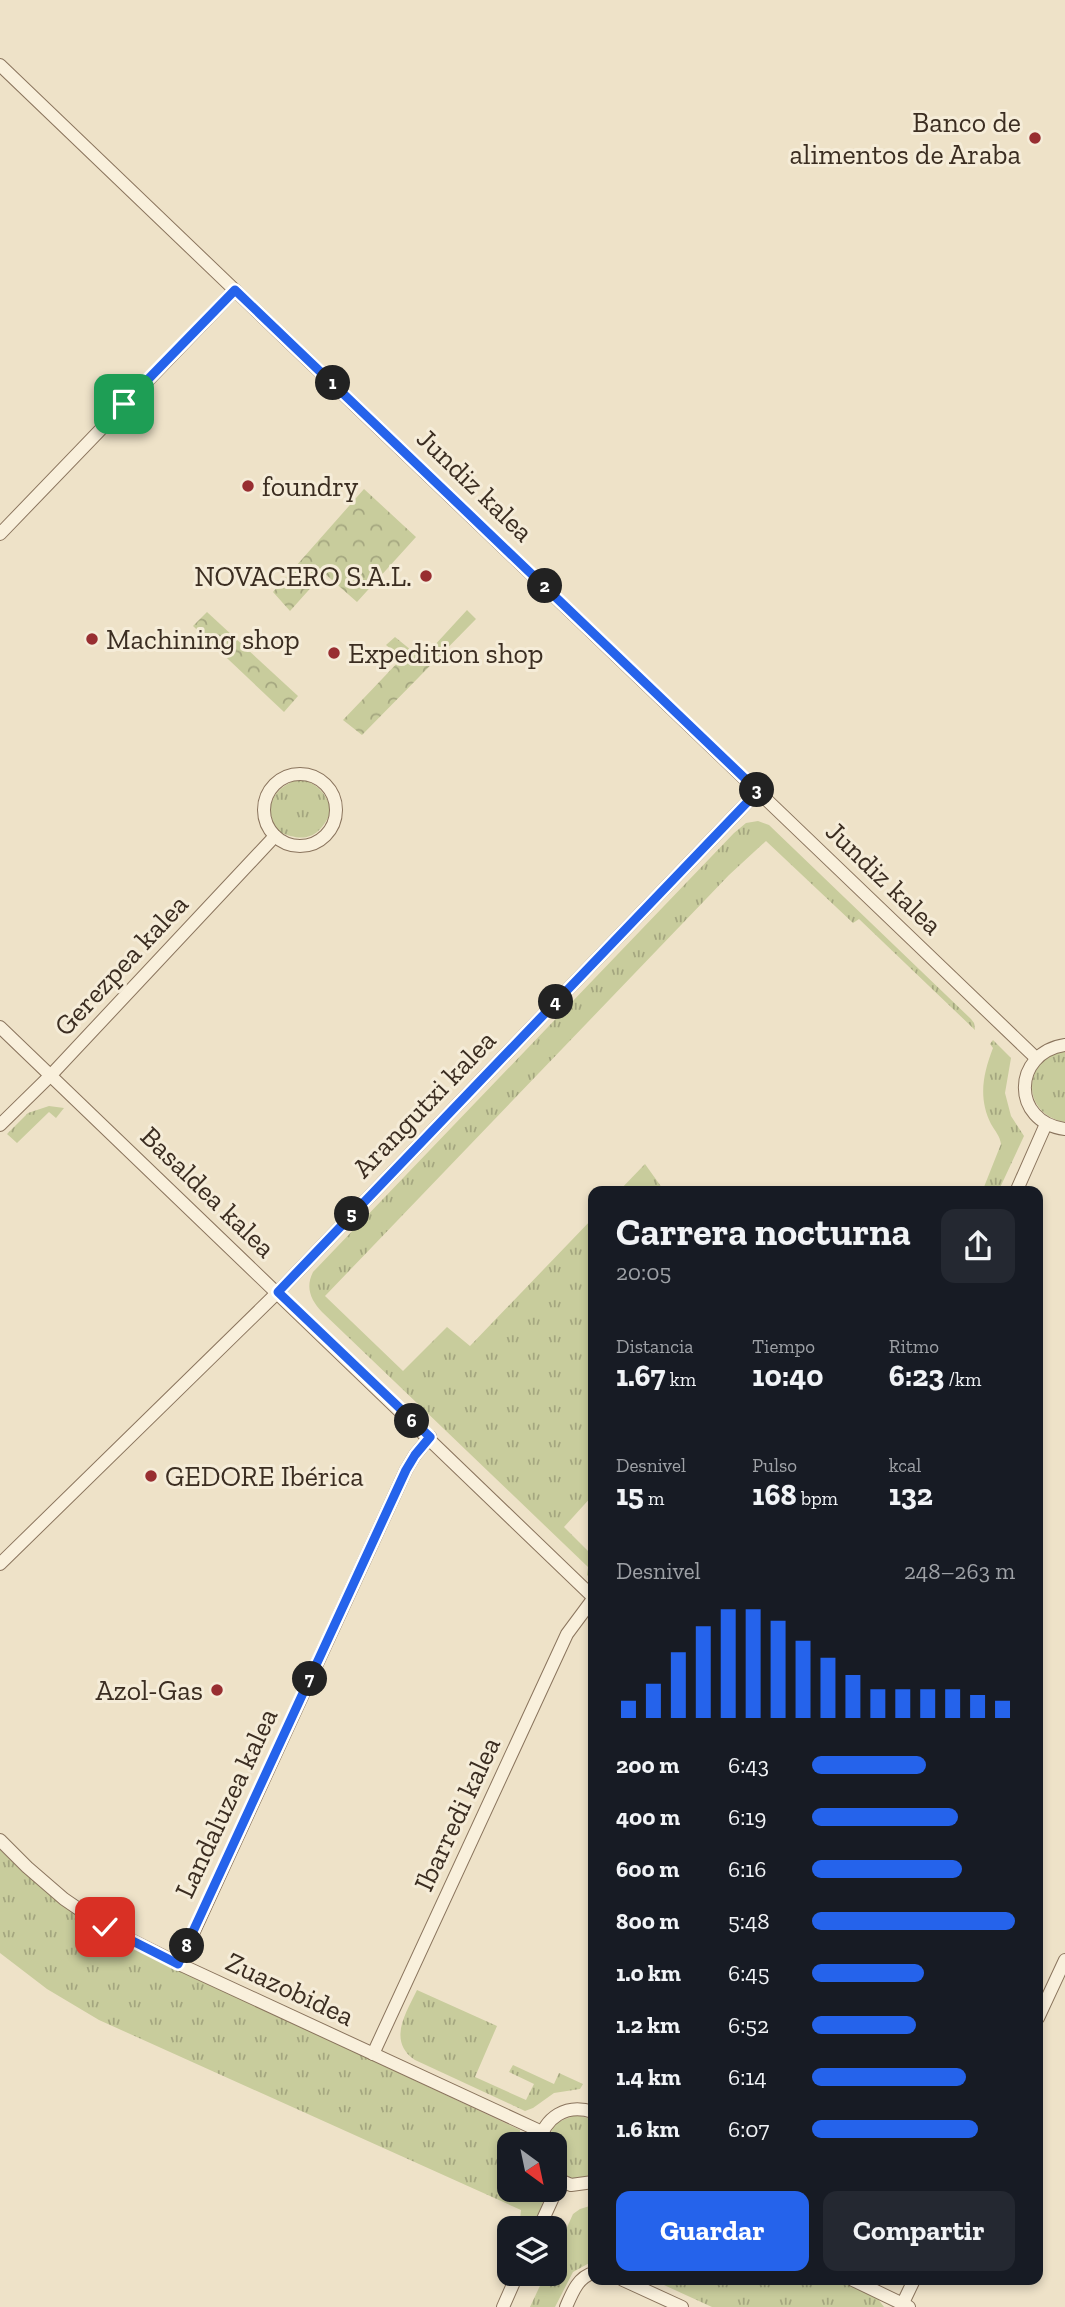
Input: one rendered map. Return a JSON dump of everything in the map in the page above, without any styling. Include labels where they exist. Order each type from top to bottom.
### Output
[{"type":"street","name":"Jundiz kalea","points":[[0,65],[1036,1058]]},
{"type":"street","points":[[0,534],[235,290]]},
{"type":"street","points":[[295,774],[308,775],[320,780],[330,789],[336,801],[337,814],[324,838],[313,844],[299,846],[286,844],[275,836],[267,825],[264,813],[266,799],[272,788],[282,779],[295,774]]},
{"type":"street","name":"Arangutxi kalea","points":[[0,1564],[278,1292],[758,791]]},
{"type":"street","name":"Gerezpea kalea","points":[[0,1125],[51,1075],[275,836]]},
{"type":"street","name":"Basaldea kalea","points":[[0,1027],[430,1437],[588,1593]]},
{"type":"street","points":[[1065,1045],[1054,1047],[1036,1058],[1027,1074],[1025,1093],[1032,1111],[1046,1124],[1065,1129]]},
{"type":"street","points":[[1019,1186],[1046,1124]]},
{"type":"street","name":"Landaluzea kalea","points":[[178,1964],[406,1470],[430,1437]]},
{"type":"street","name":"Ibarredi kalea","points":[[373,2054],[566,1634],[588,1605]]},
{"type":"street","name":"Zuazobidea","points":[[0,1840],[27,1867],[83,1913],[105,1927],[178,1964],[373,2054],[528,2132]]},
{"type":"street","points":[[1043,2007],[1065,1960]]},
{"type":"street","points":[[543,2132],[547,2124],[562,2111],[588,2109]]},
{"type":"street","points":[[567,2184],[588,2183]]},
{"type":"street","points":[[566,2307],[575,2287],[588,2273]]},
{"type":"street","points":[[634,2285],[682,2307]]},
{"type":"street","points":[[863,2285],[905,2306],[912,2285]]},
{"type":"street","points":[[503,2307],[512,2286]]},
{"type":"green space","points":[[364,489],[416,537],[357,602],[324,573],[290,611],[273,592]]},
{"type":"green space","points":[[467,610],[476,619],[362,735],[343,720],[402,658],[386,645],[395,637],[422,659]]},
{"type":"green space","points":[[207,612],[298,696],[284,712],[193,626]]},
{"type":"green space","points":[[302,779],[321,790],[332,810],[317,832],[310,836],[296,837],[277,831],[271,817],[271,808],[275,796],[284,786]]},
{"type":"green space","points":[[758,821],[769,825],[971,1019],[975,1030],[859,919],[853,923],[766,841],[729,875],[325,1296],[403,1371],[447,1327],[470,1346],[588,1223],[588,1501],[564,1527],[588,1551],[588,1567],[322,1312],[310,1294],[309,1283],[313,1272],[746,823]]},
{"type":"green space","points":[[993,1040],[1011,1058],[1005,1093],[1011,1116],[1024,1136],[1001,1186],[984,1186],[1001,1144],[984,1105],[983,1086],[993,1048],[990,1044]]},
{"type":"green space","points":[[1065,1051],[1065,1122],[1040,1109],[1034,1099],[1032,1087],[1040,1064]]},
{"type":"green space","points":[[49,1106],[64,1108],[56,1118],[49,1112],[17,1143],[7,1134],[28,1113]]},
{"type":"green space","points":[[645,1164],[661,1186],[624,1186]]},
{"type":"green space","points":[[0,1848],[93,1926],[119,1941],[520,2130],[497,2132],[497,2199],[99,2020],[47,1989],[0,1953]]},
{"type":"green space","points":[[417,1990],[497,2026],[475,2077],[526,2100],[534,2084],[509,2072],[513,2065],[554,2084],[559,2073],[583,2084],[580,2089],[554,2093],[525,2111],[415,2060],[402,2044],[400,2036],[404,2017]]},
{"type":"green space","points":[[575,2115],[588,2118],[588,2177],[571,2179],[567,2177],[567,2132],[551,2132],[556,2123]]},
{"type":"green space","points":[[503,2202],[543,2202],[537,2216],[520,2216],[521,2210]]},
{"type":"green space","points":[[588,2207],[588,2264],[573,2272],[567,2284],[567,2227],[573,2214]]},
{"type":"green space","points":[[664,2285],[849,2285],[878,2299],[884,2307],[712,2307]]},
{"type":"green space","points":[[540,2286],[566,2286],[555,2307],[530,2307]]},
{"type":"place","name":"Banco de alimentos de Araba","points":[[1035,138]]},
{"type":"place","name":"foundry","points":[[248,486]]},
{"type":"place","name":"NOVACERO S.A.L.","points":[[426,576]]},
{"type":"place","name":"Machining shop","points":[[92,639]]},
{"type":"place","name":"Expedition shop","points":[[334,653]]},
{"type":"place","name":"GEDORE Ibérica","points":[[151,1476]]},
{"type":"place","name":"Azol-Gas","points":[[217,1690]]},
{"type":"route","points":[[105,1927],[178,1964],[406,1470],[430,1437],[278,1292],[758,791],[235,290],[124,404]]}]
